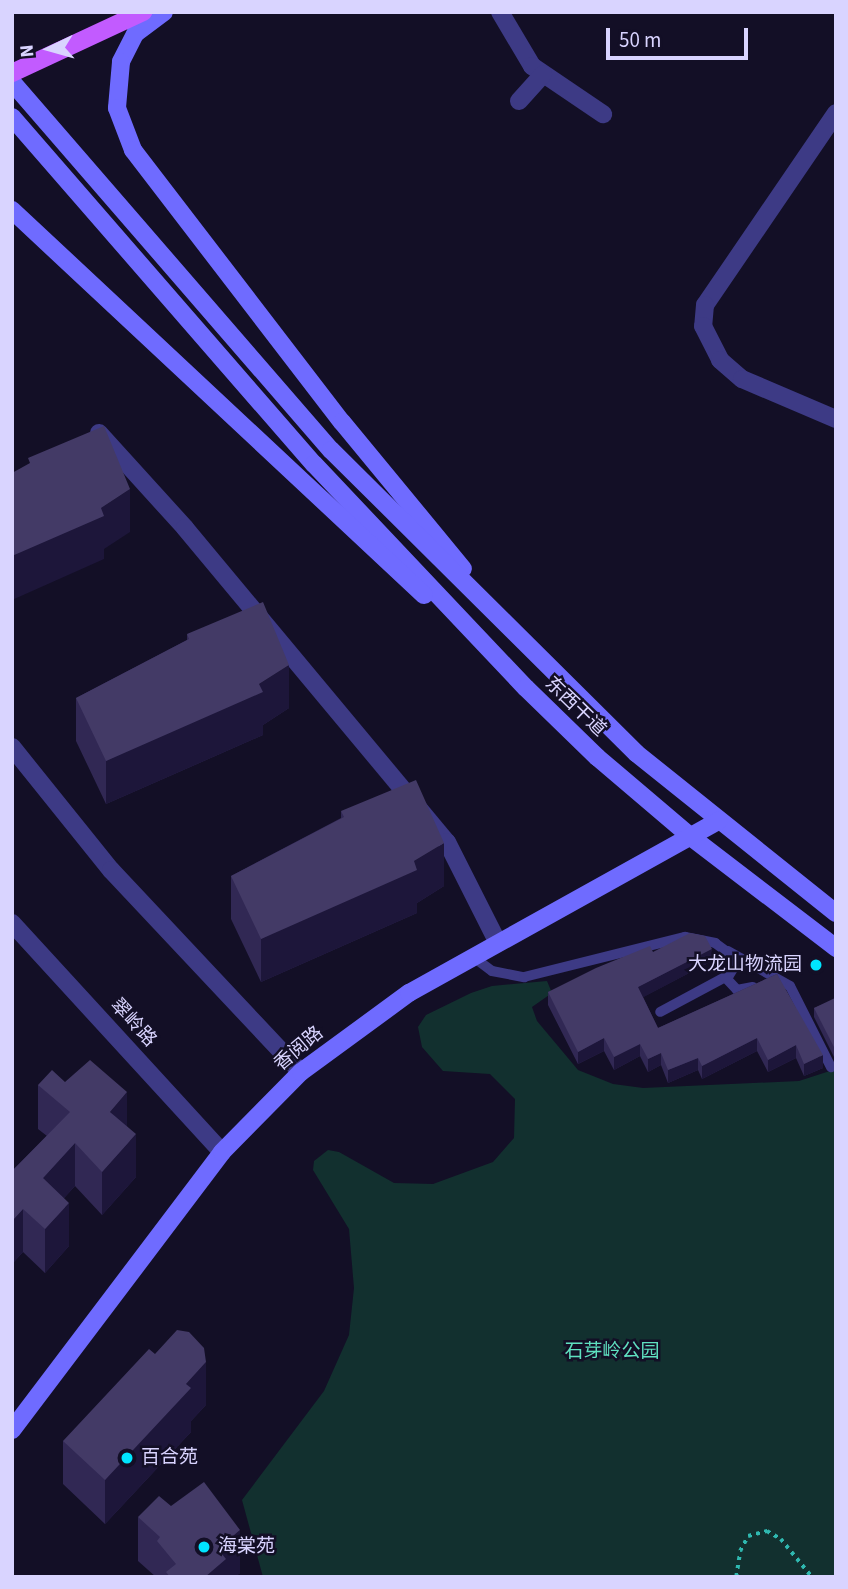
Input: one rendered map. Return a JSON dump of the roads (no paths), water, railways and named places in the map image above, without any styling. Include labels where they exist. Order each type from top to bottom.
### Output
[{"type":"main road","points":[[12,73],[143,12]]},
{"type":"main road","points":[[164,12],[135,34],[116,85],[123,131],[133,150],[342,422],[549,670]]},
{"type":"main road","name":"东西干道","points":[[12,82],[331,450],[549,670],[718,821],[836,913]]},
{"type":"main road","name":"东西干道","points":[[12,117],[314,464],[526,688],[597,757],[691,837],[836,948]]},
{"type":"main road","points":[[12,210],[265,451],[526,688]]},
{"type":"main road","name":"香阅路","points":[[12,1430],[222,1152],[302,1072],[360,1027],[472,956],[718,821]]},
{"type":"street","points":[[500,12],[532,66],[603,114]]},
{"type":"street","points":[[519,101],[542,74]]},
{"type":"street","points":[[836,113],[705,305],[703,327],[720,360],[742,379],[836,419]]},
{"type":"street","points":[[86,439],[99,433],[176,519],[447,842],[497,941]]},
{"type":"street","points":[[12,747],[111,870],[302,1072]]},
{"type":"street","name":"翠岭路","points":[[12,923],[222,1152]]},
{"type":"lane","points":[[472,956],[492,971],[524,976],[685,937],[728,951],[790,986],[831,1068]]},
{"type":"lane","points":[[660,1012],[725,978],[736,964],[728,951]]},
{"type":"lane","points":[[725,978],[742,991],[780,978]]},
{"type":"place","name":"大龙山物流园","points":[[816,965]]},
{"type":"place","name":"百合苑","points":[[127,1458]]},
{"type":"place","name":"海棠苑","points":[[204,1547]]},
{"type":"park label","name":"石芽岭公园","points":[[612,1352]]}]
